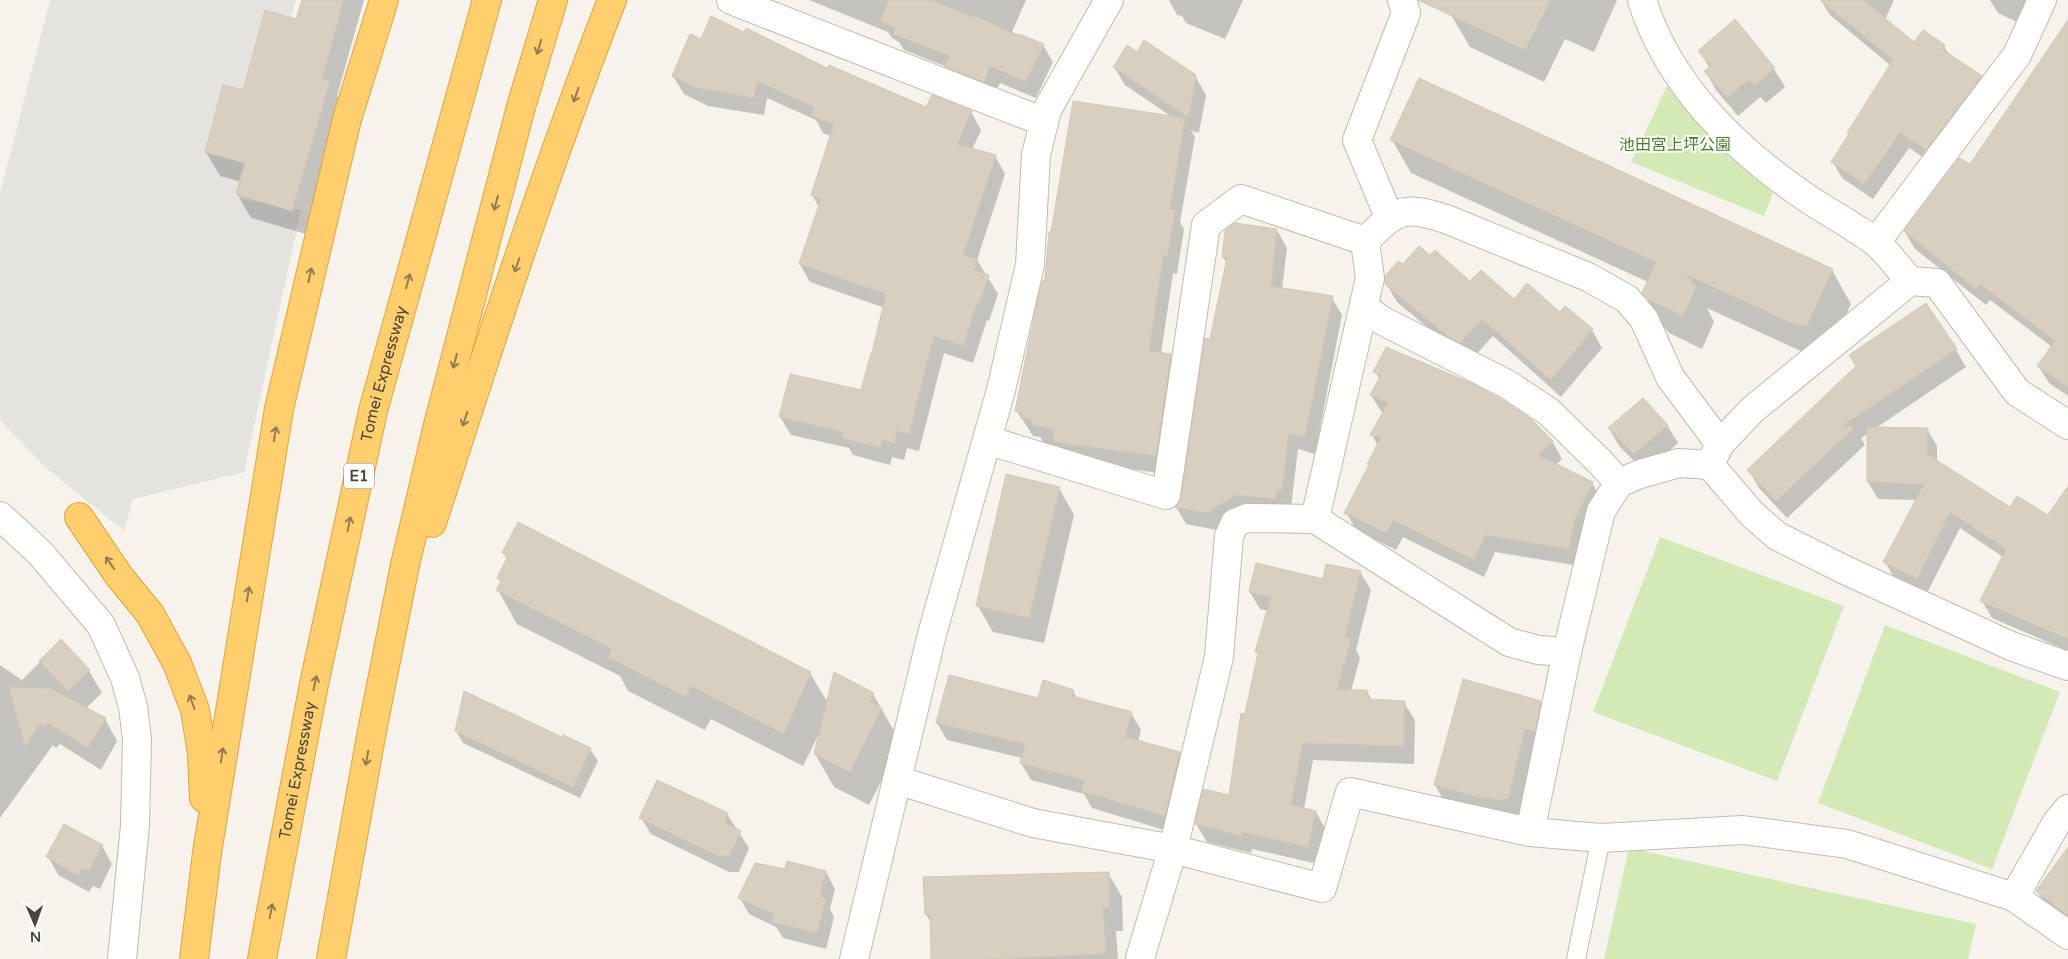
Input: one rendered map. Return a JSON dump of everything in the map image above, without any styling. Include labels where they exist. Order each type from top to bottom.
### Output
[{"type":"highway","points":[[193,959],[207,853],[279,409],[347,120],[384,0]]},
{"type":"highway","name":"Tomei Expressway","points":[[262,959],[314,684],[373,411],[487,0]]},
{"type":"highway","points":[[331,959],[372,731],[405,565],[438,425],[521,107],[553,0]]},
{"type":"highway","points":[[372,731],[404,609],[484,361],[580,83],[612,0]]},
{"type":"highway","points":[[79,517],[119,576],[150,614],[177,663],[195,710],[202,754],[204,792],[194,896],[193,959]]},
{"type":"street","points":[[731,0],[1044,122]]},
{"type":"street","points":[[854,959],[932,634],[1001,390],[1030,264],[1036,155],[1047,110],[1109,0]]},
{"type":"street","points":[[1390,217],[1357,140],[1406,13],[1402,0]]},
{"type":"street","points":[[1642,0],[1650,24],[1689,91],[1742,149],[1804,196],[1876,242],[1910,281]]},
{"type":"street","points":[[1876,242],[2017,55],[2042,0]]},
{"type":"street","points":[[987,440],[1166,495],[1206,225],[1242,199],[1365,242]]},
{"type":"street","points":[[1365,242],[1390,217],[1407,211],[1427,213],[1588,277],[1627,299],[1644,319],[1670,377],[1752,514],[1778,536],[1845,570],[2011,646],[2068,666]]},
{"type":"street","points":[[1315,519],[1370,278],[1365,242]]},
{"type":"street","points":[[1530,832],[1567,652],[1601,512],[1619,483],[1640,474],[1715,454],[1752,410],[1910,281],[1937,283],[2017,392],[2068,425]]},
{"type":"street","points":[[1364,307],[1381,320],[1507,384],[1549,412],[1619,483]]},
{"type":"street","points":[[0,516],[40,553],[100,625],[125,678],[133,707],[137,739],[135,825],[122,959]]},
{"type":"street","points":[[1140,958],[1173,849],[1219,657],[1230,536],[1235,522],[1248,518],[1315,519],[1509,642],[1538,650],[1567,652]]},
{"type":"street","points":[[897,780],[1033,823],[1173,849],[1322,888],[1350,792],[1530,832],[1601,838],[1742,830],[1846,844],[2014,897],[2068,936]]},
{"type":"street","points":[[2014,897],[2057,822],[2068,809]]},
{"type":"lane","points":[[1576,959],[1601,838]]},
{"type":"green space","name":"池田宮上坪公園","points":[[1668,84],[1712,139],[1773,193],[1764,216],[1631,162]]},
{"type":"green space","points":[[1660,537],[1844,606],[1777,781],[1593,712]]},
{"type":"green space","points":[[1885,625],[2060,692],[1992,869],[1818,803]]},
{"type":"green space","points":[[1629,848],[1976,924],[1968,959],[1604,959]]},
{"type":"shaded area","points":[[50,0],[296,0],[238,198],[301,210],[244,472],[133,499],[124,531],[45,467],[0,420],[0,193]]},
{"type":"building","points":[[302,0],[344,0],[322,78],[330,81],[292,211],[236,194],[245,163],[205,152],[223,85],[243,90],[265,10],[296,19]]},
{"type":"building","points":[[889,0],[931,0],[975,18],[976,16],[1018,36],[1019,34],[1044,44],[1026,82],[990,66],[984,82],[945,67],[950,56],[893,34],[895,28],[880,21]]},
{"type":"building","points":[[1418,0],[1551,0],[1525,50]]},
{"type":"building","points":[[1820,0],[1863,0],[1914,42],[1923,30],[1945,45],[1942,49],[1982,76],[1926,150],[1900,133],[1864,184],[1831,162],[1893,60]]},
{"type":"building","points":[[711,16],[744,32],[746,28],[827,68],[829,65],[926,107],[932,95],[972,111],[957,144],[996,155],[963,255],[978,260],[974,270],[989,275],[979,304],[977,303],[963,346],[934,336],[909,434],[897,431],[895,443],[882,440],[880,448],[842,438],[843,432],[779,417],[790,374],[861,390],[886,294],[799,264],[821,199],[811,195],[834,124],[811,116],[814,107],[757,81],[754,98],[697,88],[672,76],[690,34],[701,39]]},
{"type":"building","points":[[1735,19],[1775,68],[1755,86],[1749,80],[1727,98],[1704,71],[1711,66],[1698,51]]},
{"type":"building","points":[[2068,20],[2068,387],[2037,366],[2055,341],[1980,284],[1976,289],[1904,231],[1959,158],[1970,164]]},
{"type":"building","points":[[1144,40],[1196,75],[1189,116],[1186,114],[1186,116],[1113,67],[1127,45],[1137,52]]},
{"type":"building","points":[[1419,78],[1833,269],[1807,325],[1796,325],[1685,274],[1696,287],[1683,316],[1649,300],[1642,293],[1656,262],[1390,140]]},
{"type":"building","points":[[1073,101],[1185,118],[1170,209],[1175,210],[1167,256],[1163,256],[1149,351],[1171,354],[1156,456],[1054,442],[1054,429],[1032,425],[1032,420],[1021,418],[1022,412],[1015,411],[1039,293],[1043,280],[1045,280],[1049,232],[1051,232]]},
{"type":"building","points":[[1235,223],[1277,229],[1271,286],[1333,296],[1305,437],[1289,433],[1282,490],[1277,490],[1276,499],[1235,495],[1207,513],[1175,507],[1181,497],[1205,338],[1210,339],[1227,258],[1222,257],[1225,231]]},
{"type":"building","points":[[1419,246],[1430,255],[1435,250],[1470,281],[1481,270],[1514,299],[1527,283],[1560,312],[1565,306],[1593,329],[1551,380],[1482,319],[1460,343],[1447,336],[1385,284],[1385,276],[1398,261],[1403,264]]},
{"type":"building","points":[[1926,303],[1957,349],[1842,426],[1855,427],[1776,501],[1747,470],[1856,366],[1849,355]]},
{"type":"building","points":[[1386,347],[1473,384],[1499,398],[1531,419],[1553,441],[1538,455],[1593,482],[1575,519],[1569,549],[1485,535],[1474,560],[1393,520],[1386,533],[1344,513],[1381,438],[1370,435],[1388,403],[1370,395],[1381,375],[1373,372]]},
{"type":"building","points":[[1643,398],[1668,425],[1634,454],[1608,428]]},
{"type":"building","points":[[1867,427],[1928,428],[1927,454],[2010,507],[2017,496],[2048,515],[2068,486],[2068,639],[1980,601],[2006,549],[1950,512],[1917,579],[1883,562],[1924,484],[1867,482]]},
{"type":"building","points":[[1006,474],[1060,487],[1029,618],[976,606]]},
{"type":"building","points":[[518,522],[811,672],[784,734],[691,686],[686,697],[608,657],[612,649],[496,590],[502,580],[497,578],[508,556],[502,553]]},
{"type":"building","points":[[1256,563],[1323,579],[1326,564],[1361,571],[1345,637],[1351,639],[1337,690],[1367,690],[1368,699],[1405,701],[1404,746],[1303,743],[1291,805],[1316,811],[1308,847],[1242,832],[1241,836],[1195,824],[1203,789],[1229,795],[1241,713],[1245,714],[1258,653],[1255,652],[1271,597],[1249,592]]},
{"type":"building","points":[[61,639],[90,670],[68,691],[39,661]]},
{"type":"building","points":[[834,672],[874,693],[870,702],[882,708],[850,772],[814,754]]},
{"type":"building","points":[[949,675],[1038,698],[1043,680],[1074,690],[1072,696],[1132,712],[1125,737],[1180,752],[1165,816],[1081,791],[1084,780],[1020,763],[1025,744],[936,723]]},
{"type":"building","points":[[1463,679],[1541,701],[1535,732],[1525,729],[1508,799],[1503,798],[1501,801],[1485,797],[1484,799],[1434,785]]},
{"type":"building","points":[[9,687],[50,688],[106,718],[88,748],[47,723],[43,727],[40,724],[25,746]]},
{"type":"building","points":[[464,691],[562,737],[563,735],[591,748],[573,787],[455,731]]},
{"type":"building","points":[[657,780],[728,813],[725,823],[741,831],[729,856],[718,856],[639,818]]},
{"type":"building","points":[[64,824],[103,845],[89,871],[82,868],[78,875],[46,857]]},
{"type":"building","points":[[2068,847],[2068,916],[2036,891]]},
{"type":"building","points":[[787,861],[826,871],[820,896],[826,899],[817,933],[772,922],[774,914],[738,898],[755,863],[785,869]]},
{"type":"building","points":[[1109,872],[1109,907],[1103,907],[1106,954],[990,959],[931,959],[930,914],[925,914],[923,877]]}]
